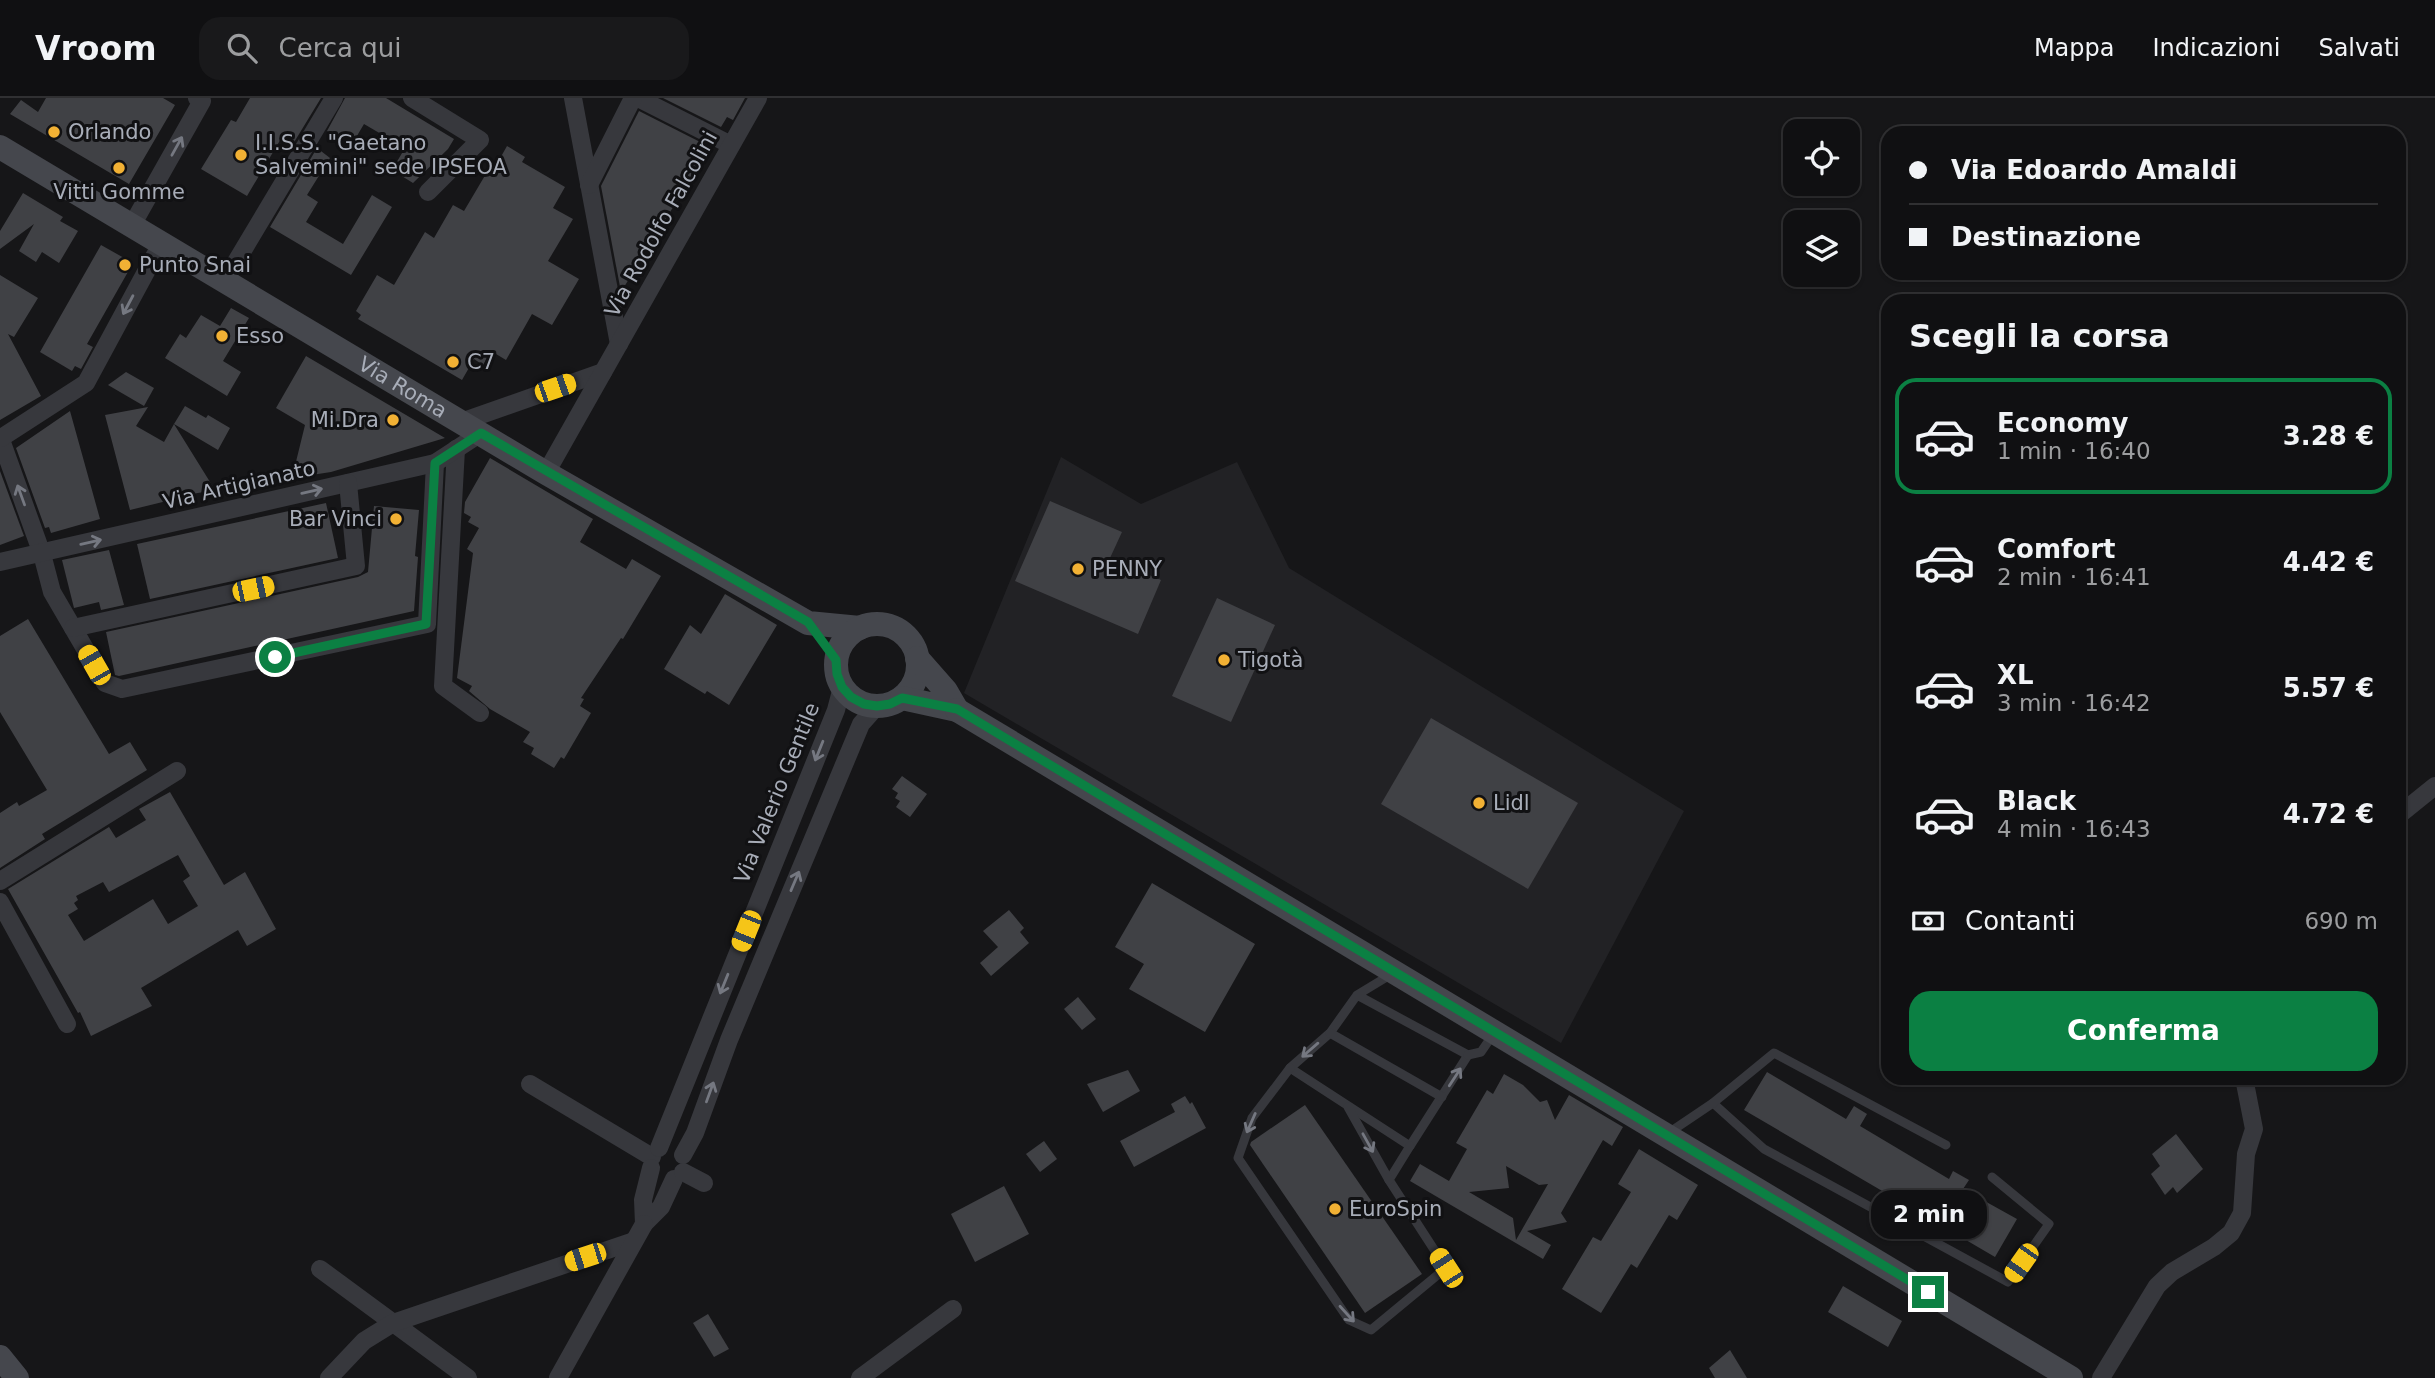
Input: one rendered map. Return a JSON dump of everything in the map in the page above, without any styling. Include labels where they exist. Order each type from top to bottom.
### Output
[{"type":"street","points":[[131,226],[202,101],[197,98]]},
{"type":"street","points":[[224,282],[334,98]]},
{"type":"street","points":[[412,98],[480,140],[428,192]]},
{"type":"street","points":[[573,98],[619,344]]},
{"type":"street","points":[[589,185],[636,98],[731,145]]},
{"type":"street","name":"Via Rodolfo Falcolini","points":[[546,472],[758,98]]},
{"type":"street","name":"Via Roma","points":[[0,147],[471,428],[808,622],[860,628]]},
{"type":"street","points":[[160,244],[86,383],[0,438],[42,554],[52,592],[105,683],[122,689],[426,624],[435,463]]},
{"type":"street","points":[[471,428],[603,372]]},
{"type":"street","name":"Via Artigianato","points":[[0,562],[435,463],[456,449],[471,428]]},
{"type":"street","points":[[456,449],[443,686],[480,713]]},
{"type":"street","points":[[73,628],[356,566],[348,483]]},
{"type":"street","name":"Via Roma","points":[[808,622],[836,660]]},
{"type":"street","points":[[917,658],[916,677],[911,689],[890,704],[864,704],[851,697],[842,687],[837,674],[836,660],[840,646],[848,635],[874,624],[888,625],[909,639],[917,658],[946,691],[957,709]]},
{"type":"street","name":"Via Valerio Gentile","points":[[644,1224],[643,1200],[654,1158],[836,710],[842,687]]},
{"type":"street","points":[[902,698],[957,709],[2071,1378]]},
{"type":"street","name":"Via Valerio Gentile","points":[[558,1378],[634,1241],[644,1224],[661,1208],[680,1169],[729,1040],[861,724],[877,706]]},
{"type":"street","points":[[0,881],[177,771]]},
{"type":"street","points":[[2406,809],[2435,786]]},
{"type":"street","points":[[0,902],[67,1024]]},
{"type":"street","points":[[530,1084],[654,1158],[658,1177],[680,1169]]},
{"type":"street","points":[[2101,1378],[2157,1286],[2172,1272],[2214,1247],[2231,1233],[2242,1213],[2246,1154],[2253,1129],[2245,1085]]},
{"type":"street","points":[[654,1158],[670,1146],[680,1150],[680,1169]]},
{"type":"street","points":[[680,1169],[704,1183]]},
{"type":"street","points":[[329,1378],[364,1341],[393,1323],[634,1241]]},
{"type":"street","points":[[320,1269],[468,1378]]},
{"type":"street","points":[[860,1378],[953,1309]]},
{"type":"street","points":[[0,1357],[17,1378]]},
{"type":"lane","points":[[1348,1105],[1389,1180],[1446,1268],[1371,1330],[1349,1320],[1238,1158],[1252,1118],[1290,1068],[1330,1032],[1357,995],[1394,972]]},
{"type":"lane","points":[[1357,995],[1468,1055],[1481,1052],[1495,1032]]},
{"type":"lane","points":[[1330,1032],[1442,1097]]},
{"type":"lane","points":[[1666,1135],[1713,1103],[1774,1053],[1946,1145]]},
{"type":"lane","points":[[1389,1180],[1468,1055]]},
{"type":"lane","points":[[1290,1068],[1410,1146]]},
{"type":"lane","points":[[1713,1103],[1764,1149],[2008,1283],[2049,1224],[1992,1177]]},
{"type":"shaded area","points":[[1061,457],[1141,504],[1237,462],[1289,568],[1684,811],[1561,1043],[964,693]]},
{"type":"building","points":[[46,98],[163,98],[175,105],[129,184],[10,114],[21,100],[38,112]]},
{"type":"building","name":"I.I.S.S. \"Gaetano Salvemini\" sede IPSEOA","points":[[250,98],[321,98],[293,144],[282,137],[247,196],[201,169],[231,120],[236,122]]},
{"type":"building","points":[[345,98],[386,98],[454,139],[448,149],[413,183],[392,170],[405,148],[364,124],[351,146],[327,131]]},
{"type":"building","points":[[663,98],[745,98],[733,120],[727,117],[721,127]]},
{"type":"building","points":[[639,111],[710,147],[621,292],[601,186]]},
{"type":"building","points":[[507,146],[525,157],[522,162],[565,187],[553,208],[573,219],[548,261],[579,279],[552,325],[532,314],[506,360],[491,351],[483,365],[474,359],[462,380],[358,319],[361,315],[356,311],[377,275],[394,285],[425,232],[434,238],[453,205],[464,211],[490,167],[494,169]]},
{"type":"building","points":[[317,148],[330,158],[307,195],[318,202],[306,222],[343,244],[372,195],[392,207],[351,275],[270,227]]},
{"type":"building","points":[[23,193],[63,217],[60,221],[78,231],[59,263],[42,252],[36,262],[19,251],[34,224],[0,249],[0,231]]},
{"type":"building","points":[[101,245],[133,263],[87,344],[93,347],[81,369],[75,366],[72,371],[40,352]]},
{"type":"building","points":[[0,275],[38,298],[14,337],[8,334],[41,396],[0,420]]},
{"type":"building","points":[[231,308],[249,318],[223,361],[241,372],[227,396],[165,358],[180,334],[186,338],[201,315],[220,326]]},
{"type":"building","points":[[306,356],[445,438],[331,472],[292,478],[305,425],[276,408]]},
{"type":"building","points":[[126,372],[154,388],[144,406],[108,385]]},
{"type":"building","points":[[185,406],[230,428],[218,450],[174,424]]},
{"type":"building","points":[[148,407],[136,426],[164,442],[174,424],[215,490],[175,497],[130,510],[105,415]]},
{"type":"building","points":[[70,411],[100,519],[51,533],[49,527],[45,528],[16,448]]},
{"type":"building","points":[[490,458],[593,519],[580,542],[626,569],[632,559],[661,576],[623,639],[621,638],[581,698],[584,699],[580,706],[591,713],[564,759],[561,757],[554,768],[531,754],[534,748],[523,742],[530,732],[490,709],[469,691],[472,686],[457,678],[473,553],[467,549],[479,528],[468,522],[471,517],[464,513],[465,502]]},
{"type":"building","points":[[0,471],[24,536],[0,545]]},
{"type":"building","name":"PENNY","points":[[1050,501],[1122,532],[1110,558],[1161,580],[1138,634],[1015,581]]},
{"type":"building","points":[[326,503],[338,558],[150,599],[137,544]]},
{"type":"building","points":[[374,506],[419,510],[414,611],[115,675],[106,632],[358,577],[368,572]]},
{"type":"building","points":[[109,550],[124,605],[101,610],[99,602],[74,608],[62,560]]},
{"type":"building","points":[[725,594],[777,625],[729,705],[664,669],[690,625],[701,634]]},
{"type":"building","name":"Tigotà","points":[[1217,598],[1275,625],[1231,722],[1172,696]]},
{"type":"building","points":[[28,619],[109,754],[130,742],[147,770],[42,834],[45,839],[0,868],[0,813],[17,802],[19,806],[47,790],[0,712],[0,636]]},
{"type":"building","name":"Lidl","points":[[1431,718],[1578,803],[1528,889],[1381,804]]},
{"type":"building","points":[[902,776],[927,794],[910,817],[896,807],[900,801],[895,798],[898,793],[892,789]]},
{"type":"building","points":[[170,792],[224,885],[245,872],[276,929],[247,946],[238,930],[141,988],[152,1006],[91,1036],[80,1012],[78,1013],[8,889],[109,827],[116,838],[146,820],[139,809]],"holes":[[[178,855],[190,876],[183,881],[198,906],[168,924],[153,899],[84,941],[68,915],[78,909],[74,903],[78,900],[76,896],[103,882],[109,892]]]},
{"type":"building","points":[[1152,883],[1255,944],[1205,1032],[1129,989],[1144,964],[1115,947]]},
{"type":"building","points":[[1009,910],[1024,928],[1020,932],[1029,943],[991,976],[980,963],[998,947],[983,931]]},
{"type":"building","points":[[1078,997],[1096,1019],[1082,1030],[1064,1009]]},
{"type":"building","points":[[1128,1070],[1140,1091],[1103,1112],[1087,1084]]},
{"type":"building","points":[[1767,1072],[1846,1119],[1854,1106],[1867,1114],[1860,1126],[1949,1179],[1953,1171],[1969,1180],[1963,1189],[2017,1219],[1995,1257],[1744,1110]]},
{"type":"building","points":[[1504,1074],[1523,1085],[1540,1102],[1547,1100],[1555,1120],[1569,1095],[1623,1127],[1612,1146],[1603,1140],[1561,1213],[1567,1222],[1527,1231],[1551,1245],[1543,1259],[1410,1181],[1420,1164],[1449,1181],[1467,1149],[1456,1143],[1487,1090],[1493,1094]],"holes":[[[1506,1166],[1539,1185],[1548,1184],[1516,1240],[1513,1218],[1469,1192],[1509,1188]]]},
{"type":"building","points":[[1185,1096],[1190,1104],[1192,1102],[1206,1128],[1134,1167],[1120,1141],[1175,1112],[1171,1104]]},
{"type":"building","name":"EuroSpin","points":[[1305,1105],[1422,1274],[1365,1313],[1250,1145]]},
{"type":"building","points":[[2176,1134],[2203,1169],[2177,1193],[2173,1187],[2165,1195],[2151,1174],[2160,1166],[2152,1154]]},
{"type":"building","points":[[1044,1141],[1057,1159],[1040,1172],[1026,1154]]},
{"type":"building","points":[[1639,1149],[1698,1185],[1677,1220],[1669,1215],[1637,1268],[1631,1264],[1601,1313],[1562,1289],[1593,1237],[1601,1241],[1631,1192],[1618,1184]]},
{"type":"building","points":[[1004,1186],[1029,1234],[975,1262],[951,1214]]},
{"type":"building","points":[[1843,1286],[1902,1321],[1888,1347],[1828,1312]]},
{"type":"building","points":[[708,1314],[729,1349],[714,1357],[693,1323]]},
{"type":"building","points":[[1730,1350],[1747,1378],[1715,1378],[1709,1368]]},
{"type":"place","name":"Orlando","points":[[54,132]]},
{"type":"place","name":"I.I.S.S. \"Gaetano Salvemini\" sede IPSEOA","points":[[241,155]]},
{"type":"place","name":"Vitti Gomme","points":[[119,168]]},
{"type":"place","name":"Punto Snai","points":[[125,265]]},
{"type":"place","name":"Esso","points":[[222,336]]},
{"type":"place","name":"C7","points":[[453,362]]},
{"type":"place","name":"Mi.Dra","points":[[393,420]]},
{"type":"place","name":"Bar Vinci","points":[[396,519]]},
{"type":"place","name":"PENNY","points":[[1078,569]]},
{"type":"place","name":"Tigotà","points":[[1224,660]]},
{"type":"place","name":"Lidl","points":[[1479,803]]},
{"type":"place","name":"EuroSpin","points":[[1335,1209]]},
{"type":"route","points":[[275,657],[426,624],[435,463],[481,433],[808,622],[836,660],[842,687],[851,697],[864,704],[877,706],[902,698],[957,709],[1928,1292]]}]
